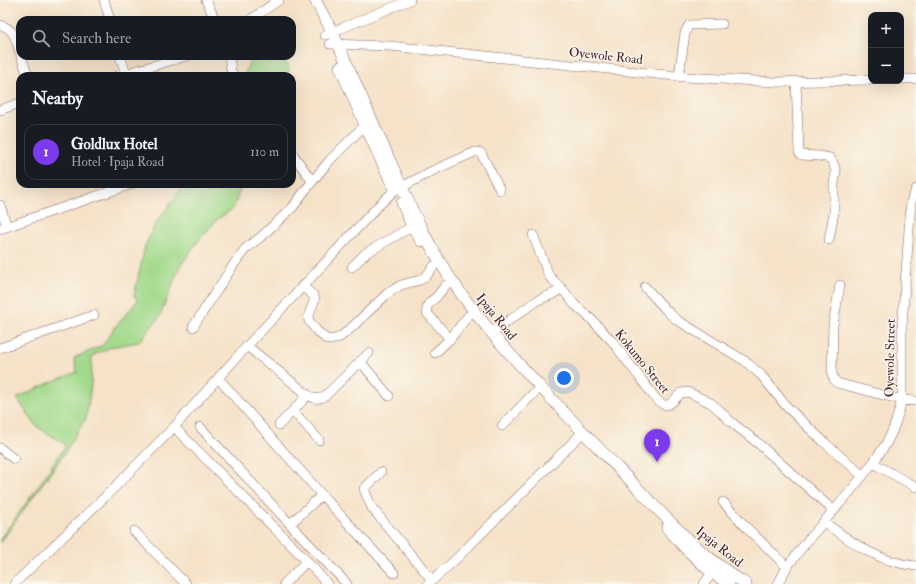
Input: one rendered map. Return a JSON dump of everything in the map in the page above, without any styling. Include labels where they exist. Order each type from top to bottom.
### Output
[{"type":"main road","name":"Ipaja Road","points":[[306,0],[331,39],[336,56],[364,125],[399,189]]},
{"type":"main road","name":"Ipaja Road","points":[[315,0],[331,39],[434,266],[446,285],[491,333],[538,390]]},
{"type":"main road","name":"Ipaja Road","points":[[416,224],[446,272],[468,316],[486,338],[538,390],[633,494],[686,549],[716,570],[746,584]]},
{"type":"main road","name":"Ipaja Road","points":[[716,570],[730,584]]},
{"type":"street","points":[[104,0],[109,16]]},
{"type":"street","points":[[206,0],[213,16]]},
{"type":"street","points":[[256,16],[279,0]]},
{"type":"street","points":[[331,39],[410,0]]},
{"type":"street","points":[[679,76],[685,33],[689,25],[722,24]]},
{"type":"street","points":[[0,25],[7,27],[13,33],[16,41]]},
{"type":"street","name":"Oyewole Road","points":[[331,39],[679,76],[774,82],[868,80]]},
{"type":"street","points":[[22,60],[27,72]]},
{"type":"street","points":[[120,60],[121,72]]},
{"type":"street","points":[[131,72],[173,60]]},
{"type":"street","points":[[230,60],[232,72]]},
{"type":"street","points":[[904,79],[916,79]]},
{"type":"street","points":[[796,82],[799,152],[801,155],[806,156],[830,158],[836,171],[834,184],[834,212],[829,240]]},
{"type":"street","points":[[0,110],[16,104]]},
{"type":"street","points":[[193,327],[246,248],[288,213],[329,161],[364,125]]},
{"type":"street","points":[[14,584],[112,490],[174,426],[302,286],[379,205],[399,189],[432,171],[475,152],[481,153],[500,190]]},
{"type":"street","points":[[296,159],[312,181]]},
{"type":"street","points":[[0,205],[3,228],[120,188]]},
{"type":"street","name":"Oyewole Street","points":[[778,584],[787,568],[808,540],[873,463],[892,432],[896,421],[902,400],[902,327],[911,202],[916,189]]},
{"type":"street","points":[[352,268],[366,253],[416,224]]},
{"type":"street","name":"Kokumo Street","points":[[533,235],[549,276],[574,304],[612,341],[656,399],[662,404],[666,405],[670,404],[681,393],[688,392],[711,403],[834,511]]},
{"type":"street","points":[[302,286],[313,295],[314,299],[308,317],[309,321],[326,339],[332,340],[340,338],[388,294],[401,285],[420,280],[427,275],[434,266]]},
{"type":"street","points":[[446,285],[437,296],[427,304],[426,309],[427,313],[450,339]]},
{"type":"street","points":[[840,285],[833,325],[832,374],[834,380],[837,383],[902,400],[916,401]]},
{"type":"street","points":[[645,287],[677,320],[754,368],[787,406],[824,442],[863,476]]},
{"type":"street","points":[[491,333],[538,300],[561,289]]},
{"type":"street","points":[[0,348],[94,315]]},
{"type":"street","points":[[435,353],[450,339],[468,316]]},
{"type":"street","points":[[247,346],[308,395],[320,399],[325,396],[369,353]]},
{"type":"street","points":[[360,361],[389,396]]},
{"type":"street","points":[[218,378],[394,573]]},
{"type":"street","points":[[502,426],[538,390]]},
{"type":"street","points":[[279,425],[308,395]]},
{"type":"street","points":[[293,411],[319,440]]},
{"type":"street","points":[[174,426],[327,584]]},
{"type":"street","points":[[200,427],[347,584]]},
{"type":"street","points":[[381,472],[364,489],[372,508],[430,582],[453,562],[580,435]]},
{"type":"street","points":[[0,448],[14,460]]},
{"type":"street","points":[[873,463],[916,487]]},
{"type":"street","points":[[290,524],[322,495]]},
{"type":"street","points":[[723,502],[787,568]]},
{"type":"street","points":[[824,522],[853,543],[872,553],[889,561],[916,566]]},
{"type":"street","points":[[134,531],[186,584]]},
{"type":"street","points":[[284,584],[306,561]]},
{"type":"street","points":[[704,584],[716,570]]},
{"type":"green space","points":[[250,60],[285,60],[289,69],[288,72],[245,72]]},
{"type":"green space","points":[[182,188],[241,188],[233,209],[219,218],[201,237],[180,266],[160,316],[139,342],[111,347],[92,356],[91,385],[86,418],[64,454],[0,543],[0,539],[66,445],[36,426],[17,398],[77,372],[74,358],[103,345],[112,331],[138,300],[134,296],[145,246],[156,223]]},
{"type":"place","name":"Goldlux Hotel","points":[[657,462]]}]
